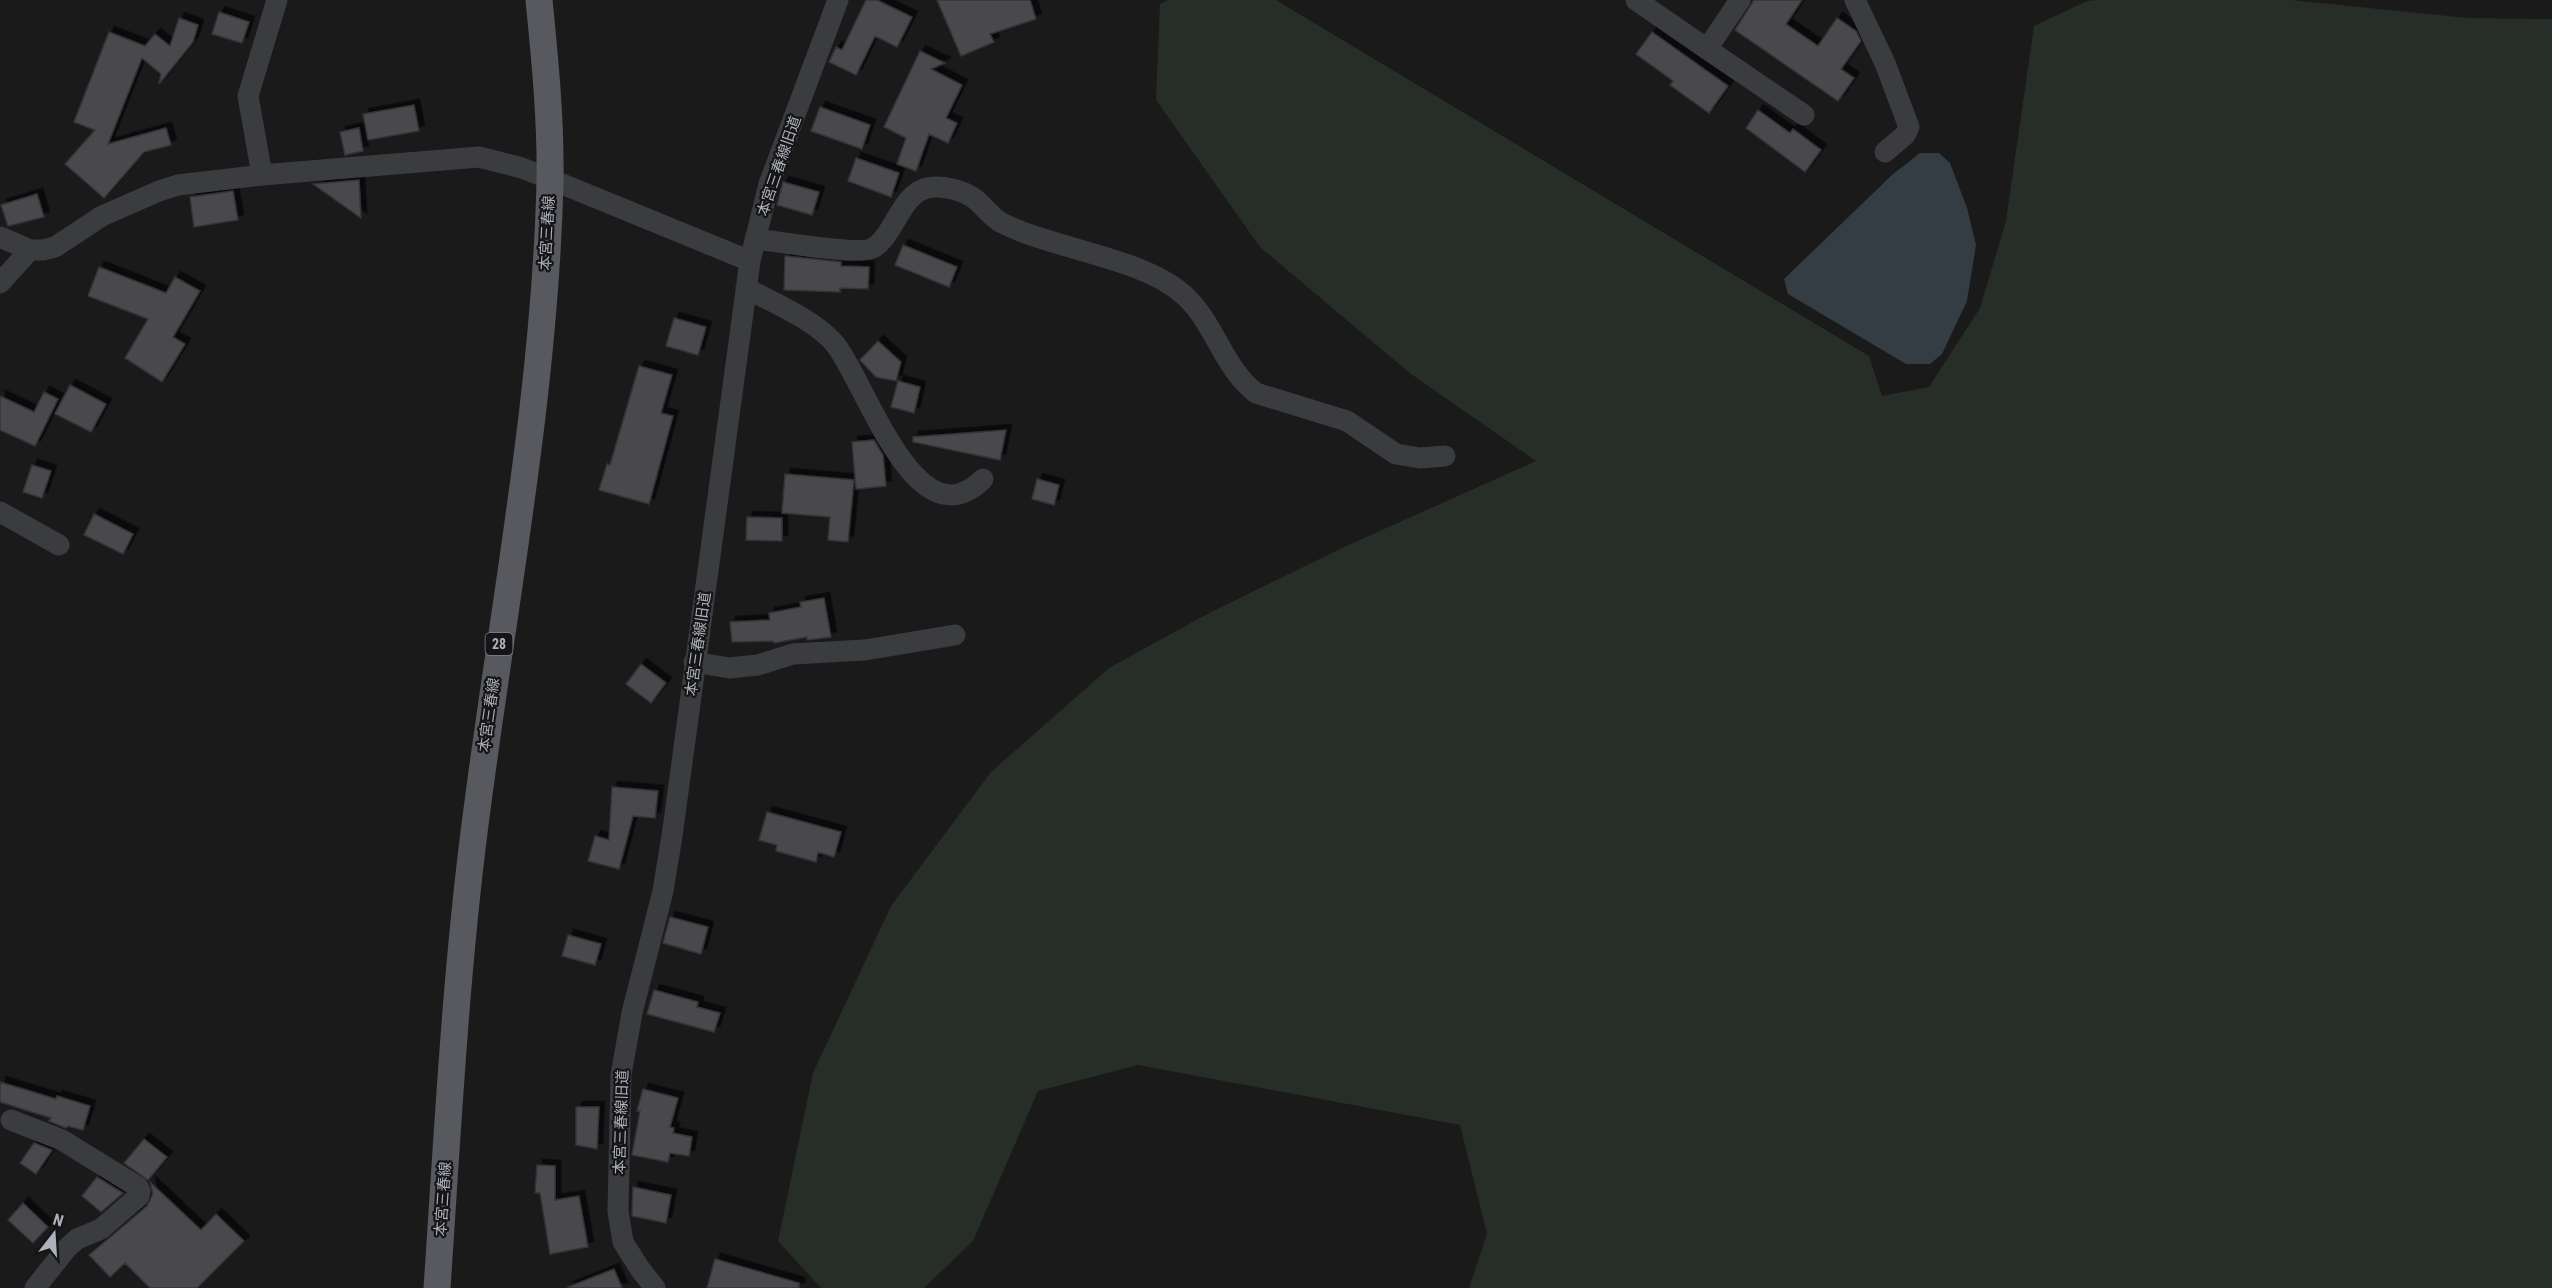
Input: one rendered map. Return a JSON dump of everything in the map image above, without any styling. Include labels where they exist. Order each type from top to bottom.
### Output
[{"type":"main road","name":"本宮三春線","points":[[437,1288],[459,979],[473,837],[533,402],[545,286],[550,179],[545,58],[539,0]]},
{"type":"street","points":[[262,175],[248,96],[277,0]]},
{"type":"street","name":"本宮三春線旧道","points":[[655,1288],[623,1242],[618,1210],[621,1076],[635,1002],[663,891],[750,261],[769,184],[838,0]]},
{"type":"street","points":[[1636,0],[1804,115]]},
{"type":"street","points":[[1707,49],[1740,0]]},
{"type":"street","points":[[1854,0],[1885,63],[1909,127],[1905,135],[1885,152]]},
{"type":"street","points":[[0,237],[30,250],[55,247],[102,216],[178,185],[262,175],[479,157],[522,168],[750,261]]},
{"type":"street","points":[[755,239],[866,251],[882,241],[911,199],[926,188],[959,191],[975,199],[1003,223],[1044,239],[1144,271],[1175,288],[1200,312],[1236,373],[1244,384],[1256,393],[1347,421],[1396,454],[1420,458],[1445,456]]},
{"type":"street","points":[[0,283],[30,250]]},
{"type":"street","points":[[746,288],[801,318],[837,346],[905,464],[926,488],[947,496],[962,495],[983,479]]},
{"type":"street","points":[[0,512],[59,545]]},
{"type":"street","points":[[694,662],[729,668],[758,665],[793,654],[865,650],[955,635]]},
{"type":"street","points":[[11,1120],[62,1140],[138,1187],[140,1191],[139,1196],[100,1229],[77,1239],[67,1248],[35,1288]]},
{"type":"shaded area","points":[[1168,0],[1276,0],[1869,356],[1882,396],[1929,387],[1980,308],[2006,221],[2034,26],[2087,1],[2097,0],[2291,0],[2467,18],[2552,19],[2552,1288],[1469,1288],[1487,1234],[1460,1125],[1138,1065],[1038,1091],[973,1241],[924,1288],[821,1288],[778,1241],[813,1073],[891,906],[991,772],[1109,668],[1211,612],[1344,547],[1536,461],[1411,374],[1260,247],[1156,100],[1160,4]]},
{"type":"shaded area","points":[[1920,153],[1939,153],[1950,163],[1967,208],[1976,245],[1967,301],[1942,354],[1930,364],[1906,364],[1788,294],[1784,279],[1892,175]]},
{"type":"building","points":[[866,0],[877,0],[912,17],[897,47],[875,36],[856,75],[829,62],[836,47],[842,50]]},
{"type":"building","points":[[937,0],[1030,0],[1036,19],[990,34],[994,42],[961,56]]},
{"type":"building","points":[[1754,0],[1802,0],[1786,24],[1818,46],[1837,18],[1856,31],[1861,41],[1841,69],[1854,78],[1838,101],[1735,30]]},
{"type":"building","points":[[219,12],[249,22],[242,43],[212,34]]},
{"type":"building","points":[[179,18],[198,25],[193,42],[159,84],[161,74],[142,58],[108,144],[166,128],[171,145],[144,152],[104,198],[65,164],[95,130],[74,122],[109,32],[145,46],[155,34],[170,46]]},
{"type":"building","points":[[1652,32],[1728,86],[1709,113],[1670,85],[1673,81],[1636,54]]},
{"type":"building","points":[[920,51],[945,63],[931,69],[962,85],[946,118],[957,123],[948,143],[929,134],[916,171],[897,164],[906,138],[884,127]]},
{"type":"building","points":[[414,105],[419,131],[368,140],[363,114]]},
{"type":"building","points":[[820,107],[870,125],[862,149],[811,131]]},
{"type":"building","points":[[1758,110],[1790,133],[1793,129],[1821,150],[1805,172],[1746,128]]},
{"type":"building","points":[[359,128],[363,151],[345,155],[340,132]]},
{"type":"building","points":[[856,158],[899,173],[891,197],[848,181]]},
{"type":"building","points":[[359,180],[361,218],[313,184]]},
{"type":"building","points":[[783,182],[819,192],[812,215],[777,205]]},
{"type":"building","points":[[233,191],[238,220],[194,227],[190,197]]},
{"type":"building","points":[[37,194],[44,217],[8,226],[1,205]]},
{"type":"building","points":[[903,245],[957,267],[949,287],[895,265]]},
{"type":"building","points":[[785,256],[841,262],[841,266],[869,267],[868,289],[840,288],[840,292],[784,290]]},
{"type":"building","points":[[99,267],[166,293],[175,277],[200,291],[173,337],[185,344],[162,382],[125,358],[148,319],[88,296]]},
{"type":"building","points":[[674,318],[706,327],[698,355],[666,346]]},
{"type":"building","points":[[878,341],[901,362],[896,381],[876,377],[860,360]]},
{"type":"building","points":[[639,366],[672,375],[661,413],[673,416],[649,504],[599,490],[607,464],[610,465]]},
{"type":"building","points":[[898,381],[920,387],[914,413],[891,407]]},
{"type":"building","points":[[70,385],[106,404],[91,432],[55,414]]},
{"type":"building","points":[[44,392],[58,399],[35,446],[0,430],[0,396],[34,412]]},
{"type":"building","points":[[1006,430],[1000,460],[913,442],[913,437]]},
{"type":"building","points":[[874,440],[883,455],[886,486],[856,489],[852,442]]},
{"type":"building","points":[[32,465],[51,471],[42,498],[23,492]]},
{"type":"building","points":[[785,474],[854,480],[848,542],[828,540],[830,517],[782,513]]},
{"type":"building","points":[[1037,479],[1059,485],[1054,505],[1032,499]]},
{"type":"building","points":[[94,514],[133,534],[123,554],[84,535]]},
{"type":"building","points":[[747,517],[782,518],[782,541],[746,540]]},
{"type":"building","points":[[824,598],[831,637],[807,640],[807,637],[774,643],[773,641],[732,642],[730,622],[770,620],[769,613],[801,607],[800,602]]},
{"type":"building","points":[[641,664],[666,683],[651,703],[626,684]]},
{"type":"building","points":[[612,787],[658,791],[655,818],[633,816],[619,869],[588,861],[595,836],[609,840]]},
{"type":"building","points":[[767,812],[841,832],[834,857],[818,852],[816,862],[776,851],[777,845],[759,840]]},
{"type":"building","points":[[670,917],[708,927],[701,954],[663,943]]},
{"type":"building","points":[[568,935],[601,944],[595,965],[562,956]]},
{"type":"building","points":[[654,990],[698,1002],[697,1007],[720,1013],[714,1032],[647,1014]]},
{"type":"building","points":[[0,1082],[56,1099],[57,1096],[90,1106],[83,1130],[68,1126],[66,1128],[49,1121],[51,1118],[0,1102]]},
{"type":"building","points":[[643,1089],[678,1098],[670,1127],[674,1128],[673,1133],[692,1137],[689,1156],[670,1153],[668,1162],[632,1155],[640,1111],[637,1111]]},
{"type":"building","points":[[576,1107],[599,1107],[597,1149],[576,1145]]},
{"type":"building","points":[[144,1139],[167,1157],[148,1180],[124,1163]]},
{"type":"building","points":[[34,1143],[52,1150],[36,1174],[20,1163]]},
{"type":"building","points":[[537,1165],[555,1166],[555,1200],[579,1196],[588,1247],[550,1254],[540,1193],[535,1193]]},
{"type":"building","points":[[97,1177],[123,1193],[101,1212],[82,1196]]},
{"type":"building","points":[[150,1182],[201,1230],[216,1214],[244,1241],[197,1288],[150,1288],[125,1263],[110,1277],[89,1255],[147,1206],[153,1194]]},
{"type":"building","points":[[633,1187],[671,1195],[666,1223],[632,1216]]},
{"type":"building","points":[[23,1203],[48,1227],[33,1243],[8,1220]]},
{"type":"building","points":[[715,1259],[799,1283],[799,1288],[707,1288]]},
{"type":"building","points":[[614,1269],[622,1288],[568,1288],[568,1287]]}]
